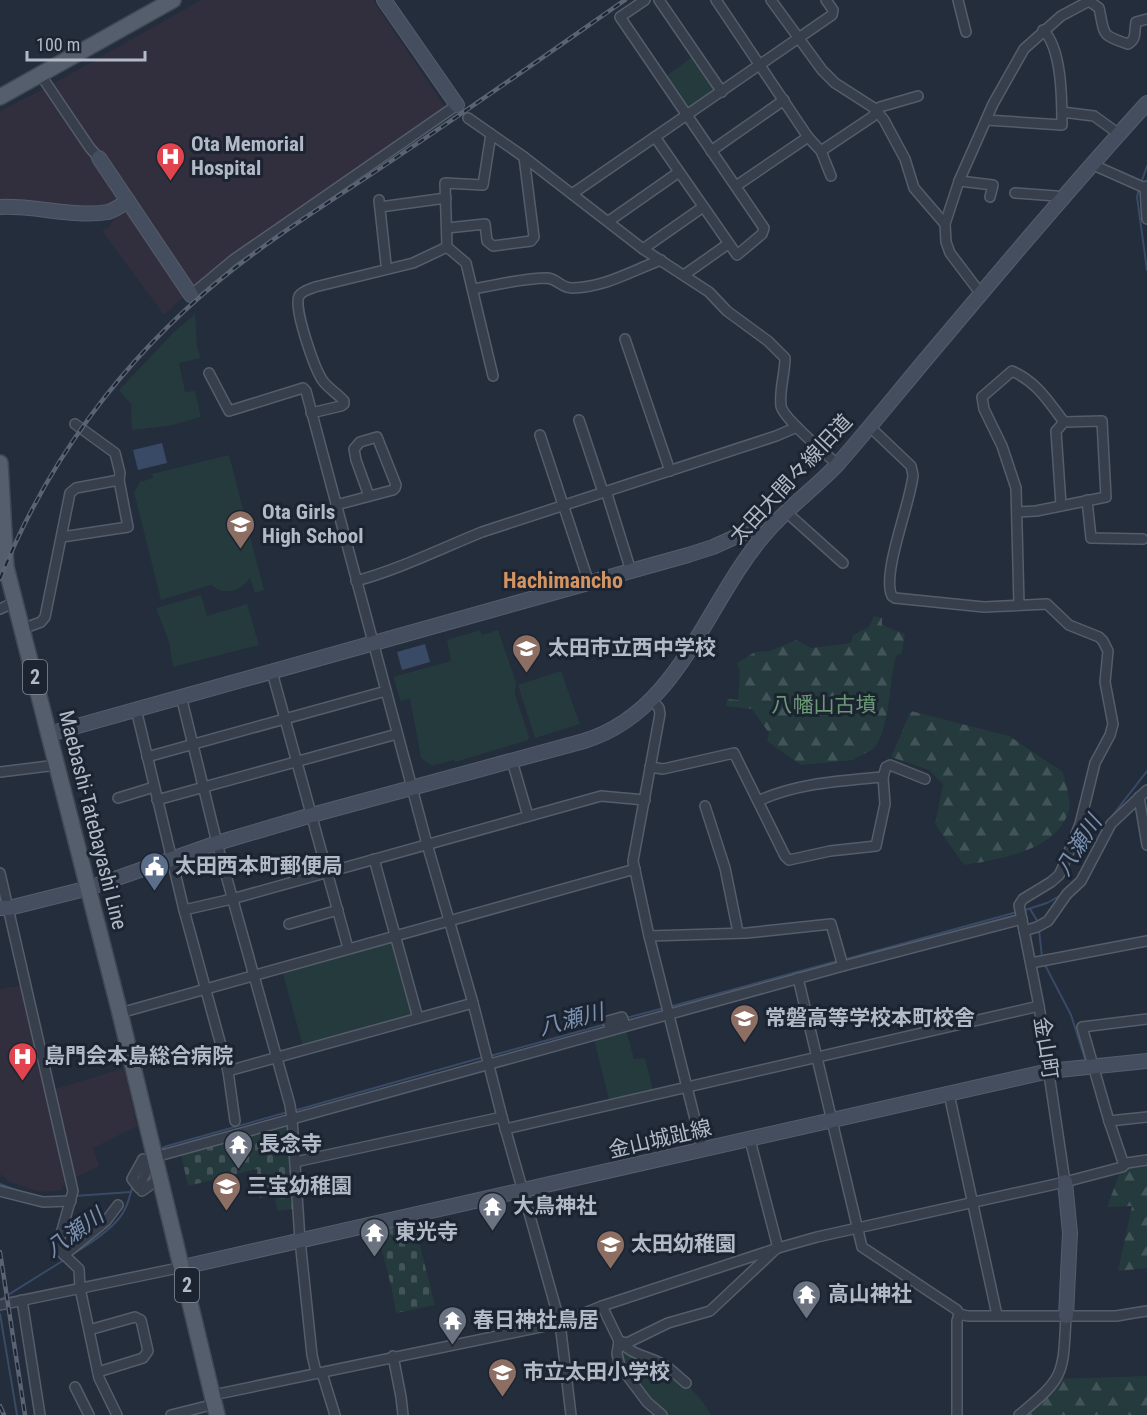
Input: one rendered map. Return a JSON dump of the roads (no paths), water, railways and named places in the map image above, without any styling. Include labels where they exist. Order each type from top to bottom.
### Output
[{"type":"main road","points":[[0,85],[152,0]]},
{"type":"main road","points":[[0,96],[173,0]]},
{"type":"main road","name":"Maebashi-Tatebayashi Line","points":[[0,464],[2,555],[89,888],[152,1155],[183,1267],[215,1404]]},
{"type":"street","points":[[40,74],[191,295],[233,260],[457,105],[384,0]]},
{"type":"street","points":[[645,0],[620,17],[764,228],[764,232],[737,255],[655,137]]},
{"type":"street","points":[[659,0],[722,92]]},
{"type":"street","points":[[716,0],[808,137],[821,151],[831,176]]},
{"type":"street","points":[[771,0],[829,77],[876,111],[890,128],[905,159],[914,188],[945,224]]},
{"type":"street","points":[[572,194],[832,15],[833,10],[826,0]]},
{"type":"street","points":[[958,0],[966,32]]},
{"type":"street","points":[[981,294],[950,253],[946,242],[945,224],[959,181],[1008,74],[1024,49],[1043,30],[1061,16],[1090,1],[1099,8],[1104,34],[1128,44],[1135,37],[1136,22],[1147,19]]},
{"type":"street","points":[[986,120],[1062,125],[1062,84],[1050,36],[1043,30]]},
{"type":"street","points":[[821,151],[872,117],[885,105],[918,96]]},
{"type":"street","points":[[711,151],[784,100]]},
{"type":"street","name":"太田大間々線旧道","points":[[4,908],[89,888],[217,843],[608,733],[634,717],[652,700],[680,665],[723,594],[763,536],[785,511],[837,464],[1091,164],[1147,103]]},
{"type":"street","points":[[1062,112],[1094,116],[1119,134]]},
{"type":"street","points":[[468,118],[524,157],[643,249],[710,292],[727,311],[782,354],[785,358],[785,367],[781,407],[797,427],[837,464]]},
{"type":"street","points":[[490,134],[483,185],[445,183],[447,247],[466,263],[493,376]]},
{"type":"street","points":[[735,186],[808,137]]},
{"type":"street","points":[[447,228],[485,224],[487,241],[493,246],[531,241],[534,237],[524,157]]},
{"type":"street","points":[[1091,164],[1142,186],[1147,219]]},
{"type":"street","points":[[609,221],[679,172]]},
{"type":"street","points":[[959,181],[993,185],[990,197]]},
{"type":"street","points":[[1015,193],[1056,196],[1061,199]]},
{"type":"street","points":[[386,264],[379,204],[446,198]]},
{"type":"street","points":[[0,207],[107,212],[128,201]]},
{"type":"street","points":[[643,249],[702,207]]},
{"type":"street","points":[[684,274],[728,244]]},
{"type":"street","points":[[311,413],[340,406],[344,404],[344,401],[321,376],[300,315],[298,298],[301,294],[315,287],[414,263],[447,247]]},
{"type":"street","points":[[473,290],[537,279],[555,279],[564,287],[573,288],[617,280],[661,260]]},
{"type":"street","points":[[625,339],[670,471]]},
{"type":"street","points":[[1019,605],[1016,488],[1002,446],[984,409],[982,397],[1012,371],[1027,378],[1043,394],[1064,422]]},
{"type":"street","points":[[209,373],[229,411],[303,388],[560,1323],[571,1415]]},
{"type":"street","points":[[579,420],[631,571]]},
{"type":"street","points":[[1017,512],[1036,511],[1106,497],[1102,421],[1064,422],[1056,431],[1061,505]]},
{"type":"street","points":[[62,537],[128,526],[115,453],[75,424]]},
{"type":"street","points":[[152,1155],[496,1064],[798,978],[842,961],[1021,914],[1023,899],[1059,875],[1080,825],[1095,763],[1110,735],[1113,724],[1105,682],[1108,651],[1099,637],[1069,625],[1047,604],[984,608],[922,602],[892,596],[889,588],[892,564],[913,475],[910,466],[869,426]]},
{"type":"street","points":[[356,581],[391,571],[482,532],[776,436],[797,427]]},
{"type":"street","points":[[540,435],[589,583]]},
{"type":"street","points":[[336,505],[393,490],[396,485],[377,437],[360,442],[354,448],[369,496]]},
{"type":"street","points":[[22,629],[41,622],[45,617],[70,493],[73,490],[119,480]]},
{"type":"street","points":[[1087,500],[1091,538],[1143,539]]},
{"type":"street","points":[[785,511],[843,562]]},
{"type":"street","points":[[49,734],[631,571],[713,547],[746,532],[752,531],[763,536]]},
{"type":"street","points":[[0,609],[15,602]]},
{"type":"street","points":[[272,672],[348,948]]},
{"type":"street","points":[[147,757],[386,692]]},
{"type":"street","points":[[181,696],[217,843],[290,1105],[312,1355],[335,1415]]},
{"type":"street","points":[[652,700],[659,708],[660,714],[633,861],[649,936],[703,1151]]},
{"type":"street","points":[[136,709],[204,989],[228,1071],[235,1121]]},
{"type":"street","points":[[157,800],[397,734]]},
{"type":"street","points":[[650,767],[663,769],[734,753],[789,860],[830,851],[876,846],[885,804],[883,777],[886,767],[890,765],[926,779]]},
{"type":"street","points":[[513,761],[528,816]]},
{"type":"street","points":[[0,772],[57,765]]},
{"type":"street","points":[[758,801],[779,791],[816,784],[883,777]]},
{"type":"street","points":[[118,798],[154,787]]},
{"type":"street","points":[[1024,931],[1048,921],[1067,894],[1081,881],[1111,824],[1147,790]]},
{"type":"street","points":[[184,910],[232,899],[601,796],[645,800]]},
{"type":"street","points":[[1139,797],[1144,811],[1147,845]]},
{"type":"street","points":[[705,806],[727,876],[738,932]]},
{"type":"street","points":[[374,859],[418,1018]]},
{"type":"street","points":[[120,1013],[635,869]]},
{"type":"street","points":[[0,873],[4,908],[72,1197],[57,1248],[79,1272],[80,1288],[99,1378],[117,1415]]},
{"type":"street","points":[[289,924],[338,910]]},
{"type":"street","name":"金山町","points":[[1021,914],[1024,931],[1039,961],[1040,1006],[1065,1182]]},
{"type":"street","points":[[649,936],[747,933],[831,924],[842,961]]},
{"type":"street","points":[[1039,961],[1147,941]]},
{"type":"street","points":[[798,978],[862,1248],[960,1314],[968,1316],[1116,1316],[1147,1311]]},
{"type":"street","points":[[228,1071],[473,1003]]},
{"type":"street","points":[[505,1128],[1040,1006]]},
{"type":"street","points":[[1124,1165],[1082,1027],[1147,1019]]},
{"type":"street","name":"金山城趾線","points":[[183,1267],[1049,1071],[1147,1060]]},
{"type":"street","points":[[949,1094],[997,1315]]},
{"type":"street","points":[[295,1162],[502,1117]]},
{"type":"street","points":[[1109,1121],[1147,1117]]},
{"type":"street","points":[[750,1140],[778,1248]]},
{"type":"street","points":[[171,1415],[319,1373],[560,1323],[602,1306],[778,1248],[1065,1182],[1147,1160]]},
{"type":"street","points":[[142,1191],[160,1178]]},
{"type":"street","points":[[1019,1415],[1048,1391],[1057,1379],[1064,1361],[1070,1233],[1065,1182]]},
{"type":"street","points":[[0,1191],[43,1202],[72,1197]]},
{"type":"street","points":[[64,1254],[106,1221],[118,1205]]},
{"type":"street","points":[[619,1341],[627,1343],[668,1323],[710,1311],[778,1248]]},
{"type":"street","points":[[0,1305],[183,1267]]},
{"type":"street","points":[[22,1300],[40,1415]]},
{"type":"street","points":[[602,1306],[619,1341],[627,1350],[660,1362],[686,1383]]},
{"type":"street","points":[[957,1415],[957,1321],[960,1314]]},
{"type":"street","points":[[89,1330],[135,1317],[141,1320],[148,1351],[143,1358],[98,1372]]},
{"type":"street","points":[[619,1341],[617,1354],[620,1366],[647,1402],[662,1415]]},
{"type":"street","points":[[393,1356],[403,1415]]},
{"type":"street","points":[[75,1387],[89,1415]]},
{"type":"water","points":[[162,443],[167,463],[138,470],[133,450]]},
{"type":"water","points":[[425,644],[430,662],[402,670],[397,652]]},
{"type":"waterway","name":"八瀬川","points":[[1141,183],[1147,166]]},
{"type":"waterway","name":"八瀬川","points":[[1139,189],[1137,197],[1147,270]]},
{"type":"waterway","name":"八瀬川","points":[[1109,820],[1147,771]]},
{"type":"waterway","name":"八瀬川","points":[[1076,880],[1104,828]]},
{"type":"waterway","name":"八瀬川","points":[[1022,911],[1047,903],[1061,895]]},
{"type":"waterway","points":[[1030,909],[1038,922]]},
{"type":"waterway","name":"八瀬川","points":[[843,960],[1017,912]]},
{"type":"waterway","points":[[1039,930],[1042,957]]},
{"type":"waterway","name":"八瀬川","points":[[669,1007],[837,961]]},
{"type":"waterway","points":[[1044,963],[1071,1015],[1086,1062]]},
{"type":"waterway","name":"八瀬川","points":[[626,1018],[664,1008]]},
{"type":"waterway","name":"八瀬川","points":[[490,1056],[606,1024]]},
{"type":"waterway","name":"八瀬川","points":[[293,1111],[484,1057]]},
{"type":"waterway","name":"八瀬川","points":[[158,1150],[288,1112]]},
{"type":"waterway","points":[[0,1184],[24,1193]]},
{"type":"waterway","name":"八瀬川","points":[[71,1255],[116,1222],[126,1206],[133,1186]]},
{"type":"waterway","points":[[74,1196],[131,1192]]},
{"type":"waterway","name":"八瀬川","points":[[0,1300],[64,1260]]},
{"type":"waterway","name":"八瀬川","points":[[0,1314],[17,1415]]},
{"type":"railway","points":[[0,579],[41,494],[91,415],[120,378],[185,310],[263,247],[625,0]]},
{"type":"railway","points":[[0,1252],[25,1415]]},
{"type":"railway","points":[[0,1406],[4,1415]]},
{"type":"place","name":"Ota Memorial Hospital","points":[[170,182]]},
{"type":"place","name":"Ota Girls High School","points":[[241,550]]},
{"type":"place","name":"太田市立西中学校","points":[[527,674]]},
{"type":"place","name":"太田西本町郵便局","points":[[154,892]]},
{"type":"place","name":"常磐高等学校本町校舎","points":[[744,1044]]},
{"type":"place","name":"島門会本島総合病院","points":[[23,1082]]},
{"type":"place","name":"長念寺","points":[[238,1170]]},
{"type":"place","name":"三宝幼稚園","points":[[226,1212]]},
{"type":"place","name":"大鳥神社","points":[[492,1232]]},
{"type":"place","name":"東光寺","points":[[374,1258]]},
{"type":"place","name":"太田幼稚園","points":[[610,1270]]},
{"type":"place","name":"高山神社","points":[[807,1320]]},
{"type":"place","name":"春日神社鳥居","points":[[452,1346]]},
{"type":"place","name":"市立太田小学校","points":[[502,1398]]},
{"type":"district","name":"Hachimancho","points":[[563,580]]},
{"type":"park label","name":"八幡山古墳","points":[[824,705]]}]
